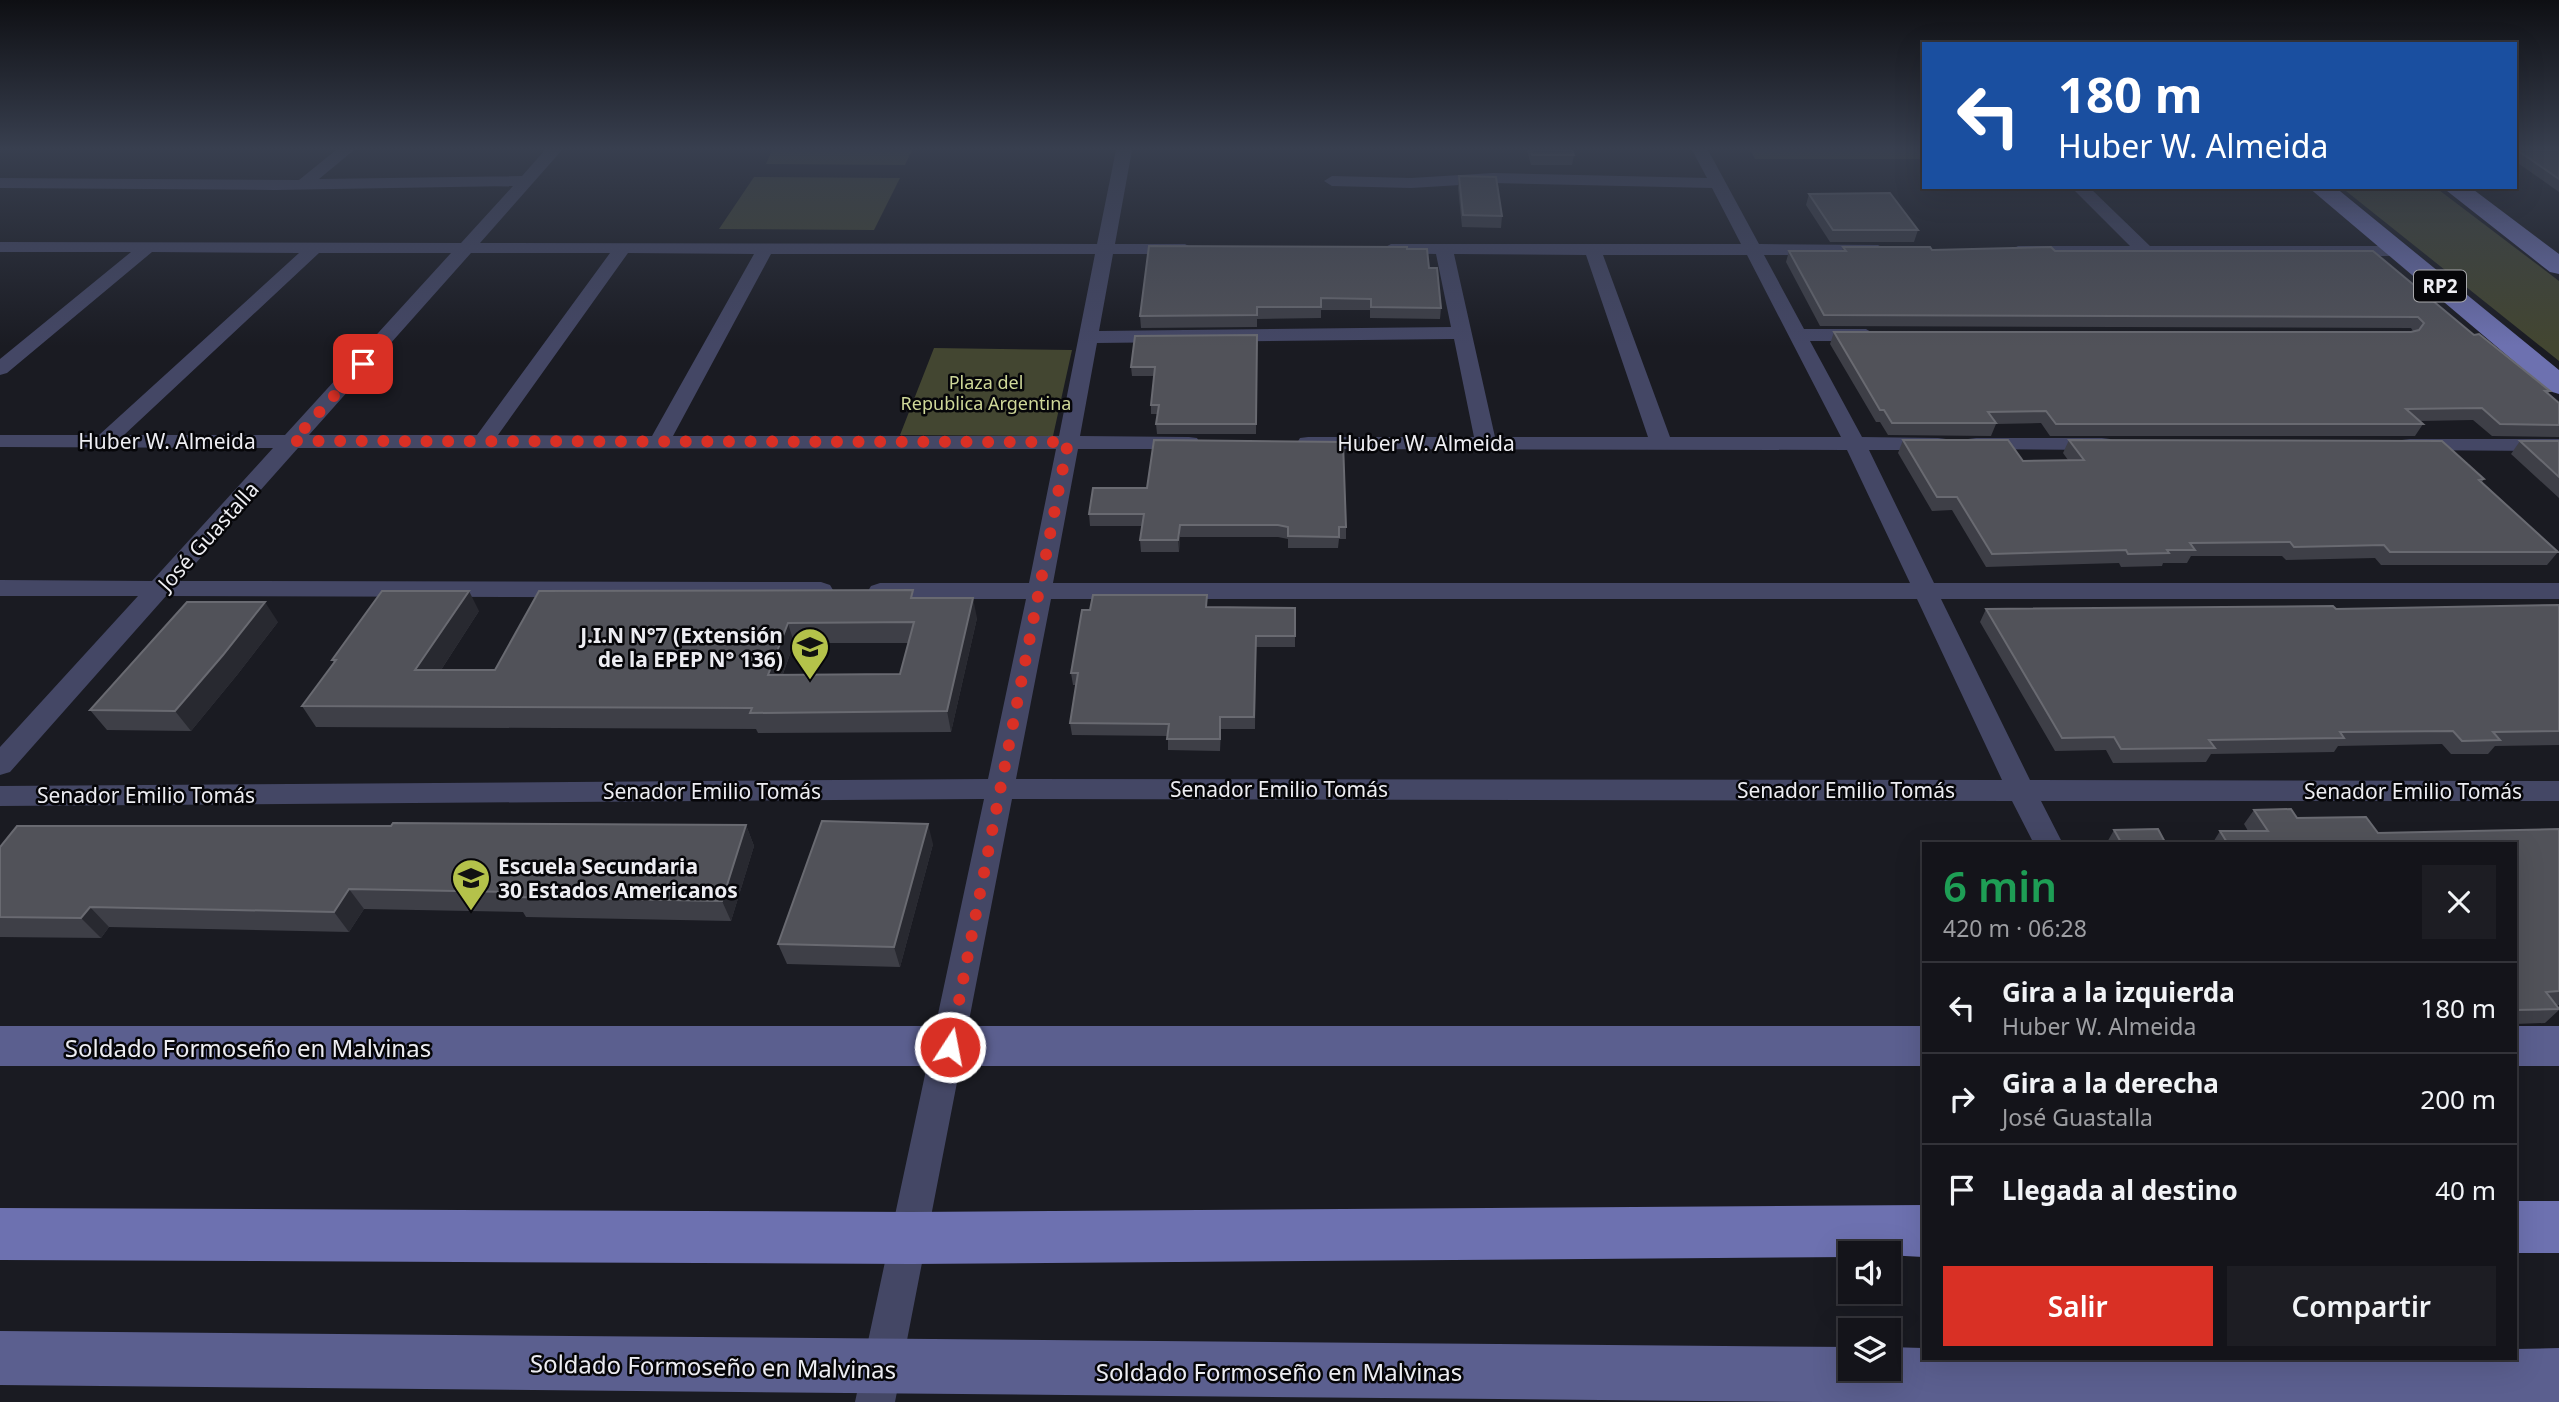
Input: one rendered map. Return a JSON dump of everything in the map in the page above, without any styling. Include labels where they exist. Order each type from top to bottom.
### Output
[{"type":"main road","name":"RP2","points":[[2355,215],[2559,384]]},
{"type":"main road","points":[[2492,215],[2559,266]]},
{"type":"main road","name":"Soldado Formoseño en Malvinas","points":[[0,1046],[1922,1046]]},
{"type":"main road","points":[[2517,1046],[2559,1046]]},
{"type":"main road","points":[[2517,1227],[2559,1227]]},
{"type":"main road","points":[[0,1234],[911,1238],[1922,1231]]},
{"type":"main road","name":"Soldado Formoseño en Malvinas","points":[[0,1358],[879,1385],[2326,1390],[2559,1376]]},
{"type":"street","name":"José Guastalla","points":[[0,765],[496,215]]},
{"type":"street","points":[[879,1385],[950,1047],[1112,215]]},
{"type":"street","points":[[1735,215],[1855,444],[2048,842]]},
{"type":"street","points":[[2108,215],[2145,251]]},
{"type":"street","points":[[0,247],[1203,249]]},
{"type":"street","points":[[0,369],[148,247]]},
{"type":"street","points":[[105,441],[314,248]]},
{"type":"street","points":[[483,442],[623,248]]},
{"type":"street","points":[[659,442],[765,249]]},
{"type":"street","points":[[1367,249],[1894,250]]},
{"type":"street","points":[[1444,250],[1486,443]]},
{"type":"street","points":[[1592,250],[1661,443]]},
{"type":"street","points":[[2005,251],[2398,251]]},
{"type":"street","points":[[1087,338],[1112,335],[1464,333]]},
{"type":"street","points":[[1798,335],[1881,335]]},
{"type":"street","name":"Huber W. Almeida","points":[[0,441],[1207,443]]},
{"type":"street","name":"Huber W. Almeida","points":[[1291,443],[2117,444]]},
{"type":"street","points":[[2393,444],[2559,445]]},
{"type":"street","points":[[0,587],[1925,593],[2559,591]]},
{"type":"street","name":"Senador Emilio Tomás","points":[[0,796],[999,789],[2559,791]]},
{"type":"green space","points":[[728,215],[881,215],[874,230],[719,229]]},
{"type":"green space","points":[[2377,215],[2472,215],[2559,281],[2559,361]]},
{"type":"green space","name":"Plaza del Republica Argentina","points":[[934,348],[1072,350],[1053,436],[900,435]]},
{"type":"building","points":[[1823,215],[1907,215],[1918,230],[1833,230]]},
{"type":"building","points":[[1149,246],[1427,249],[1429,268],[1437,268],[1441,308],[1371,307],[1371,299],[1321,298],[1321,307],[1257,307],[1257,315],[1140,316]]},
{"type":"building","points":[[1843,247],[1930,247],[1932,250],[2051,247],[2055,251],[2373,251],[2474,335],[2479,334],[2550,391],[2545,391],[2559,403],[2559,425],[2500,424],[2482,408],[2406,409],[2423,424],[2056,424],[2046,411],[1988,412],[1996,423],[1892,423],[1884,410],[1880,410],[1834,332],[2411,332],[2419,330],[2424,323],[2418,317],[1824,315],[1789,251],[1846,251]]},
{"type":"building","points":[[1257,335],[1256,424],[1156,424],[1159,405],[1151,405],[1155,367],[1131,367],[1135,336]]},
{"type":"building","points":[[1154,440],[1343,442],[1346,527],[1339,527],[1339,537],[1288,536],[1288,527],[1278,525],[1180,525],[1178,540],[1140,540],[1144,514],[1089,514],[1093,488],[1147,488]]},
{"type":"building","points":[[1903,440],[2008,440],[2023,461],[2084,460],[2069,440],[2442,441],[2484,479],[2479,480],[2558,552],[2390,552],[2384,545],[2294,547],[2290,542],[2190,543],[2195,550],[2167,550],[2169,553],[2128,554],[2126,550],[1992,554],[1957,497],[1937,497]]},
{"type":"building","points":[[2520,441],[2559,441],[2559,477]]},
{"type":"building","points":[[913,590],[911,598],[973,598],[947,711],[750,713],[752,708],[302,706],[382,591],[469,591],[415,670],[495,670],[539,591]],"holes":[[[914,622],[900,674],[768,675],[788,623]]]},
{"type":"building","points":[[1093,595],[1207,595],[1206,607],[1295,608],[1295,636],[1256,636],[1254,717],[1220,717],[1220,739],[1167,739],[1169,724],[1070,723],[1078,673],[1071,673],[1082,610],[1090,610]]},
{"type":"building","points":[[187,602],[265,602],[175,711],[90,710]]},
{"type":"building","points":[[2559,605],[2559,731],[2493,732],[2500,740],[2462,741],[2453,731],[2340,732],[2344,738],[2209,740],[2215,748],[2121,749],[2114,737],[2062,738],[1986,609],[2333,606],[2336,609]]},
{"type":"building","points":[[2291,809],[2297,818],[2366,817],[2378,833],[2559,829],[2559,991],[2546,992],[2559,1009],[2517,1010],[2517,842],[2227,842],[2220,831],[2268,831],[2254,810]]},
{"type":"building","points":[[822,821],[928,824],[894,947],[778,944]]},
{"type":"building","points":[[393,823],[746,825],[722,901],[514,897],[516,892],[349,889],[334,912],[90,907],[81,918],[0,917],[0,847],[17,826],[391,826]]},
{"type":"building","points":[[2158,829],[2165,842],[2121,842],[2114,830]]},
{"type":"place","name":"J.I.N N°7 (Extensión de la EPEP N° 136)","points":[[810,681]]},
{"type":"place","name":"Escuela Secundaria 30 Estados Americanos","points":[[471,912]]},
{"type":"route","points":[[363,364],[293,441],[1068,442],[950,1047]]}]
